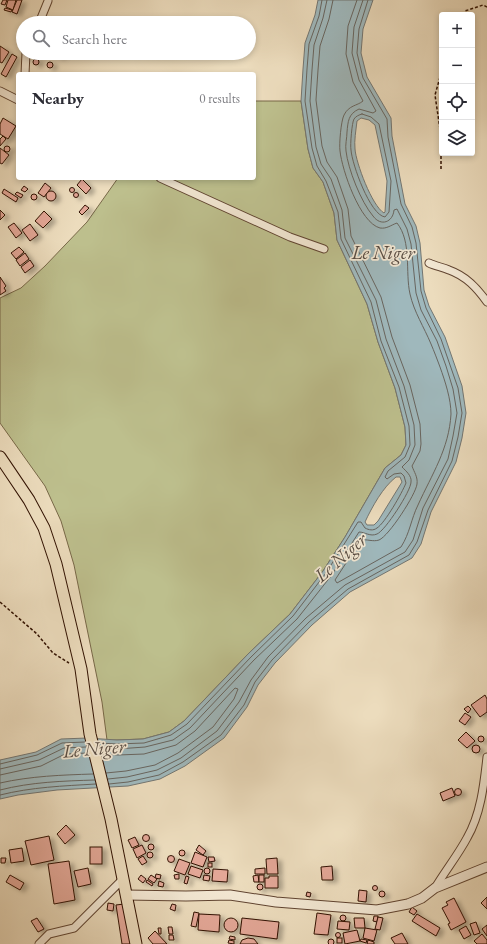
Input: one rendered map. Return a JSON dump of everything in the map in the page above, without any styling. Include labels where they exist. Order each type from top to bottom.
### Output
[{"type":"highway","points":[[0,457],[29,500],[44,528],[56,564],[81,669],[90,734],[111,819],[136,944]]},
{"type":"street","points":[[42,16],[48,1]]},
{"type":"street","points":[[24,72],[25,60]]},
{"type":"street","points":[[0,91],[16,97]]},
{"type":"street","points":[[164,180],[290,236],[324,249]]},
{"type":"street","points":[[429,263],[434,266],[450,270],[475,285],[487,302]]},
{"type":"street","points":[[435,888],[468,838],[479,808],[485,783],[487,757]]},
{"type":"street","points":[[126,894],[230,896],[276,902],[377,910],[408,904],[422,898],[435,888],[487,866]]},
{"type":"street","points":[[39,944],[49,934],[74,928],[123,879]]},
{"type":"path","points":[[464,12],[483,5],[487,6]]},
{"type":"path","points":[[439,81],[435,95],[442,136],[441,169]]},
{"type":"path","points":[[0,602],[37,634],[53,652],[81,669]]},
{"type":"green space","points":[[256,101],[301,101],[308,149],[313,168],[323,182],[334,213],[337,240],[367,304],[378,342],[395,388],[405,427],[406,445],[401,455],[385,468],[345,537],[323,571],[290,614],[248,654],[184,721],[169,732],[143,739],[107,740],[102,702],[74,565],[61,521],[45,486],[0,423],[0,298],[21,288],[45,266],[87,222],[117,180],[256,180]]},
{"type":"water","name":"Le Niger","points":[[318,0],[373,0],[363,29],[361,53],[367,77],[391,118],[392,136],[405,204],[416,226],[420,243],[424,290],[429,306],[445,337],[462,386],[466,413],[456,462],[431,512],[421,544],[412,558],[350,592],[312,625],[275,663],[258,685],[247,707],[224,738],[185,766],[160,779],[128,786],[57,790],[0,799],[0,760],[36,752],[61,739],[143,739],[169,732],[184,721],[248,654],[290,614],[323,571],[345,537],[385,468],[401,455],[406,445],[405,427],[395,388],[378,342],[367,304],[337,240],[334,213],[323,182],[313,168],[308,149],[301,101],[305,43],[315,15]],"holes":[[[361,118],[369,120],[375,125],[387,181],[384,213],[379,209],[365,184],[356,155],[355,143],[357,121]],[[396,477],[400,477],[402,482],[378,521],[374,525],[367,525],[365,522],[374,504],[382,492]]]},
{"type":"building","points":[[3,0],[7,0],[5,5],[1,4]]},
{"type":"building","points":[[8,0],[16,0],[13,10],[6,7]]},
{"type":"building","points":[[17,0],[22,0],[17,14],[12,12]]},
{"type":"building","points":[[5,8],[12,10],[11,12],[4,10]]},
{"type":"building","points":[[0,46],[9,52],[2,63],[0,62]]},
{"type":"building","points":[[12,54],[16,56],[6,77],[1,74]]},
{"type":"building","points":[[34,60],[38,60],[38,64],[34,64]]},
{"type":"building","points":[[50,62],[53,65],[50,68],[47,65]]},
{"type":"building","points":[[3,118],[16,126],[8,139],[0,134],[0,124]]},
{"type":"building","points":[[3,136],[6,139],[0,146],[0,139]]},
{"type":"building","points":[[7,146],[10,149],[7,152],[4,149]]},
{"type":"building","points":[[0,148],[9,155],[2,164],[0,163]]},
{"type":"building","points":[[83,180],[91,188],[86,194],[77,185]]},
{"type":"building","points":[[45,183],[51,188],[44,197],[38,193]]},
{"type":"building","points":[[24,186],[28,189],[25,192],[21,190]]},
{"type":"building","points":[[72,187],[75,190],[72,193],[69,190]]},
{"type":"building","points":[[4,189],[18,198],[16,202],[2,193]]},
{"type":"building","points":[[51,191],[56,196],[51,201],[46,196]]},
{"type":"building","points":[[17,192],[23,195],[21,198],[15,194]]},
{"type":"building","points":[[74,193],[78,193],[78,197],[74,197]]},
{"type":"building","points":[[34,194],[37,197],[34,200],[31,197]]},
{"type":"building","points":[[85,205],[89,208],[82,215],[79,212]]},
{"type":"building","points":[[0,210],[5,215],[0,220]]},
{"type":"building","points":[[44,211],[52,219],[43,228],[35,221]]},
{"type":"building","points":[[14,223],[22,233],[16,238],[8,227]]},
{"type":"building","points":[[30,224],[38,235],[30,241],[22,230]]},
{"type":"building","points":[[19,247],[24,252],[16,259],[11,253]]},
{"type":"building","points":[[25,253],[29,259],[20,266],[16,260]]},
{"type":"building","points":[[30,260],[34,266],[25,273],[21,267]]},
{"type":"building","points":[[0,277],[6,286],[4,288],[6,291],[0,295]]},
{"type":"building","points":[[485,695],[487,699],[487,712],[480,717],[471,705]]},
{"type":"building","points":[[468,706],[471,709],[468,713],[464,709]]},
{"type":"building","points":[[465,713],[471,717],[465,725],[459,721]]},
{"type":"building","points":[[466,732],[475,741],[467,748],[458,740]]},
{"type":"building","points":[[481,736],[484,739],[481,742],[478,739]]},
{"type":"building","points":[[474,745],[478,745],[480,749],[478,753],[474,753],[472,751],[472,747]]},
{"type":"building","points":[[452,788],[455,796],[443,801],[440,793]]},
{"type":"building","points":[[458,788],[462,792],[458,796],[454,792]]},
{"type":"building","points":[[66,825],[75,835],[65,844],[57,834]]},
{"type":"building","points":[[146,834],[149,835],[149,841],[146,842],[143,841],[142,838],[143,835]]},
{"type":"building","points":[[49,836],[54,860],[31,865],[25,841]]},
{"type":"building","points":[[135,837],[139,845],[132,848],[128,840]]},
{"type":"building","points":[[151,844],[154,847],[151,850],[148,847]]},
{"type":"building","points":[[142,845],[146,853],[137,858],[133,849]]},
{"type":"building","points":[[199,845],[206,851],[203,855],[196,850]]},
{"type":"building","points":[[90,847],[102,847],[102,864],[90,864]]},
{"type":"building","points":[[22,848],[24,861],[11,863],[9,850]]},
{"type":"building","points":[[182,850],[185,853],[182,856],[179,853]]},
{"type":"building","points":[[150,852],[153,855],[150,858],[147,855]]},
{"type":"building","points":[[195,852],[207,857],[203,867],[191,863]]},
{"type":"building","points":[[171,855],[174,856],[174,862],[171,863],[168,862],[167,859],[168,856]]},
{"type":"building","points":[[143,856],[147,862],[142,865],[138,859]]},
{"type":"building","points":[[208,857],[214,857],[215,861],[209,862]]},
{"type":"building","points":[[1,858],[6,858],[5,863],[1,863]]},
{"type":"building","points":[[277,858],[278,874],[267,874],[266,859]]},
{"type":"building","points":[[179,859],[190,863],[185,875],[174,871]]},
{"type":"building","points":[[69,861],[75,900],[54,904],[48,864]]},
{"type":"building","points":[[208,863],[212,863],[212,867],[208,867]]},
{"type":"building","points":[[191,866],[203,870],[200,878],[188,874]]},
{"type":"building","points":[[332,866],[333,880],[322,880],[321,867]]},
{"type":"building","points":[[88,868],[91,884],[78,887],[74,871]]},
{"type":"building","points":[[207,868],[210,871],[207,874],[204,871]]},
{"type":"building","points":[[265,868],[265,874],[255,874],[255,869]]},
{"type":"building","points":[[213,869],[228,870],[227,882],[212,881]]},
{"type":"building","points":[[156,874],[161,875],[160,879],[155,878]]},
{"type":"building","points":[[179,874],[179,879],[175,879],[174,875]]},
{"type":"building","points":[[10,875],[24,883],[20,890],[6,882]]},
{"type":"building","points":[[141,875],[146,879],[143,883],[138,879]]},
{"type":"building","points":[[151,875],[157,879],[154,883],[148,879]]},
{"type":"building","points":[[204,875],[210,876],[209,881],[203,880]]},
{"type":"building","points":[[258,875],[259,882],[254,882],[253,876]]},
{"type":"building","points":[[259,875],[264,875],[264,882],[259,882]]},
{"type":"building","points":[[186,876],[189,877],[187,884],[184,883]]},
{"type":"building","points":[[269,876],[278,876],[278,888],[265,888],[265,878],[269,878]]},
{"type":"building","points":[[147,880],[153,884],[152,886],[146,882]]},
{"type":"building","points":[[159,881],[164,883],[163,887],[158,886]]},
{"type":"building","points":[[260,884],[263,887],[260,890],[257,887]]},
{"type":"building","points":[[375,885],[378,888],[375,891],[372,888]]},
{"type":"building","points":[[359,890],[367,891],[366,902],[358,901]]},
{"type":"building","points":[[382,891],[385,894],[382,897],[379,894]]},
{"type":"building","points":[[307,892],[311,893],[310,897],[306,896]]},
{"type":"building","points":[[487,897],[487,909],[481,903]]},
{"type":"building","points":[[454,898],[466,922],[451,930],[448,924],[450,923],[442,908],[448,905],[446,902]]},
{"type":"building","points":[[108,903],[114,904],[113,911],[107,910]]},
{"type":"building","points":[[124,904],[131,944],[122,944],[116,905]]},
{"type":"building","points":[[172,904],[176,905],[175,911],[170,909]]},
{"type":"building","points":[[412,907],[417,911],[414,915],[409,912]]},
{"type":"building","points":[[194,912],[199,913],[196,927],[191,926]]},
{"type":"building","points":[[317,913],[331,915],[328,935],[314,934]]},
{"type":"building","points":[[199,914],[220,915],[219,932],[198,930]]},
{"type":"building","points":[[417,914],[440,928],[436,936],[412,921]]},
{"type":"building","points":[[343,915],[346,918],[343,921],[340,918]]},
{"type":"building","points":[[374,916],[378,916],[377,922],[373,921]]},
{"type":"building","points":[[378,917],[383,918],[380,930],[375,929]]},
{"type":"building","points":[[37,918],[44,929],[38,932],[31,921]]},
{"type":"building","points":[[231,918],[236,920],[238,925],[236,930],[231,932],[226,930],[224,925],[226,920]]},
{"type":"building","points":[[242,918],[279,922],[277,939],[240,934]]},
{"type":"building","points":[[354,918],[364,918],[365,928],[355,928]]},
{"type":"building","points":[[338,921],[350,922],[349,930],[337,929]]},
{"type":"building","points":[[476,922],[480,933],[474,935],[470,924]]},
{"type":"building","points":[[487,925],[487,936],[482,929]]},
{"type":"building","points":[[466,926],[471,935],[464,939],[459,930]]},
{"type":"building","points":[[168,927],[172,927],[173,934],[169,934]]},
{"type":"building","points":[[158,928],[161,928],[161,934],[159,934]]},
{"type":"building","points":[[365,928],[377,930],[374,941],[363,938]]},
{"type":"building","points":[[357,930],[360,941],[345,944],[343,933]]},
{"type":"building","points":[[155,931],[167,944],[153,944],[148,938]]},
{"type":"building","points":[[338,932],[341,935],[338,938],[335,935]]},
{"type":"building","points":[[402,933],[408,944],[395,944],[391,938]]},
{"type":"building","points":[[482,934],[487,940],[487,944],[477,944],[474,941]]},
{"type":"building","points":[[169,935],[173,935],[174,940],[169,940]]},
{"type":"building","points":[[230,936],[235,937],[235,940],[229,939]]},
{"type":"building","points":[[248,938],[254,939],[258,944],[240,944],[242,940]]},
{"type":"building","points":[[337,938],[342,938],[342,943],[337,943]]},
{"type":"building","points":[[331,939],[334,942],[331,945],[328,942]]},
{"type":"building","points":[[361,939],[367,940],[366,943],[360,941]]},
{"type":"building","points":[[229,940],[234,941],[234,944],[228,943]]},
{"type":"building","points":[[368,940],[374,942],[374,944],[367,944]]}]
